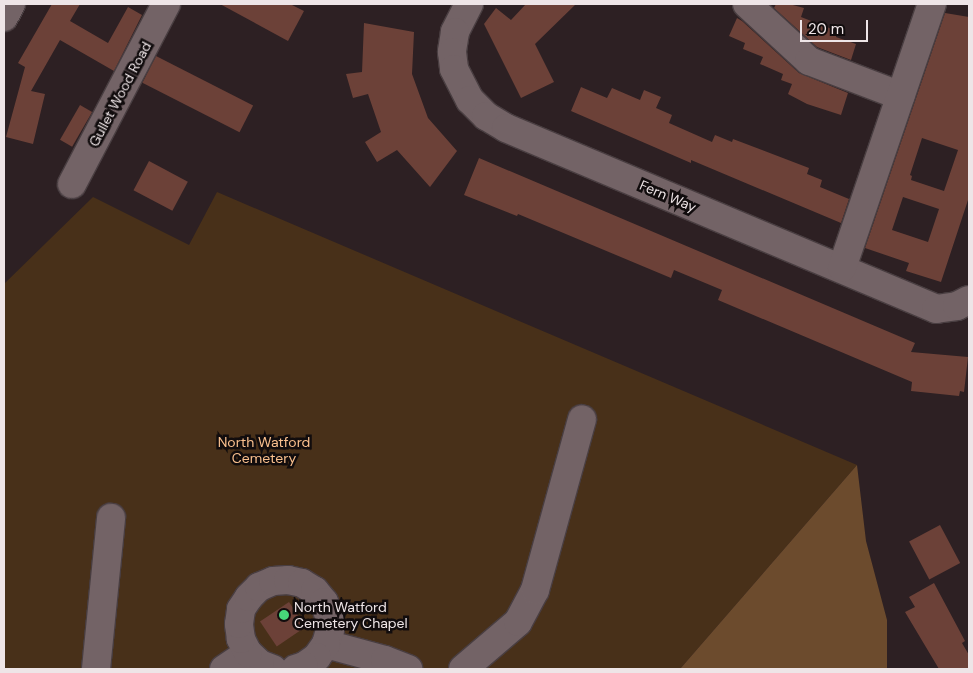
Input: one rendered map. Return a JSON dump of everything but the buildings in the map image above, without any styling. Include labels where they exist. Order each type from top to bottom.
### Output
[{"type":"street","points":[[4,17],[12,4]]},
{"type":"street","name":"Gullet Wood Road","points":[[72,184],[166,4]]},
{"type":"street","name":"Fern Way","points":[[469,4],[455,32],[452,52],[454,69],[470,100],[486,116],[506,128],[936,309],[957,306],[969,300]]},
{"type":"street","points":[[747,4],[810,62],[901,96]]},
{"type":"street","points":[[842,268],[932,4]]},
{"type":"street","points":[[463,669],[518,622],[535,590],[582,419]]},
{"type":"street","points":[[96,669],[111,518]]},
{"type":"street","points":[[273,669],[260,664],[248,653],[241,639],[239,624],[242,610],[249,597],[260,587],[273,581],[288,580],[302,583],[314,591],[324,602],[330,616],[330,630],[326,644],[317,657],[304,666],[295,669]]},
{"type":"street","points":[[326,644],[385,660],[408,669]]},
{"type":"street","points":[[224,669],[248,653]]},
{"type":"green space","name":"North Watford Cemetery","points":[[217,192],[857,465],[680,669],[4,669],[4,284],[93,197],[189,245]]},
{"type":"shaded area","points":[[857,465],[866,541],[887,620],[887,669],[680,669]]},
{"type":"place","name":"North Watford Cemetery Chapel","points":[[284,615]]}]
